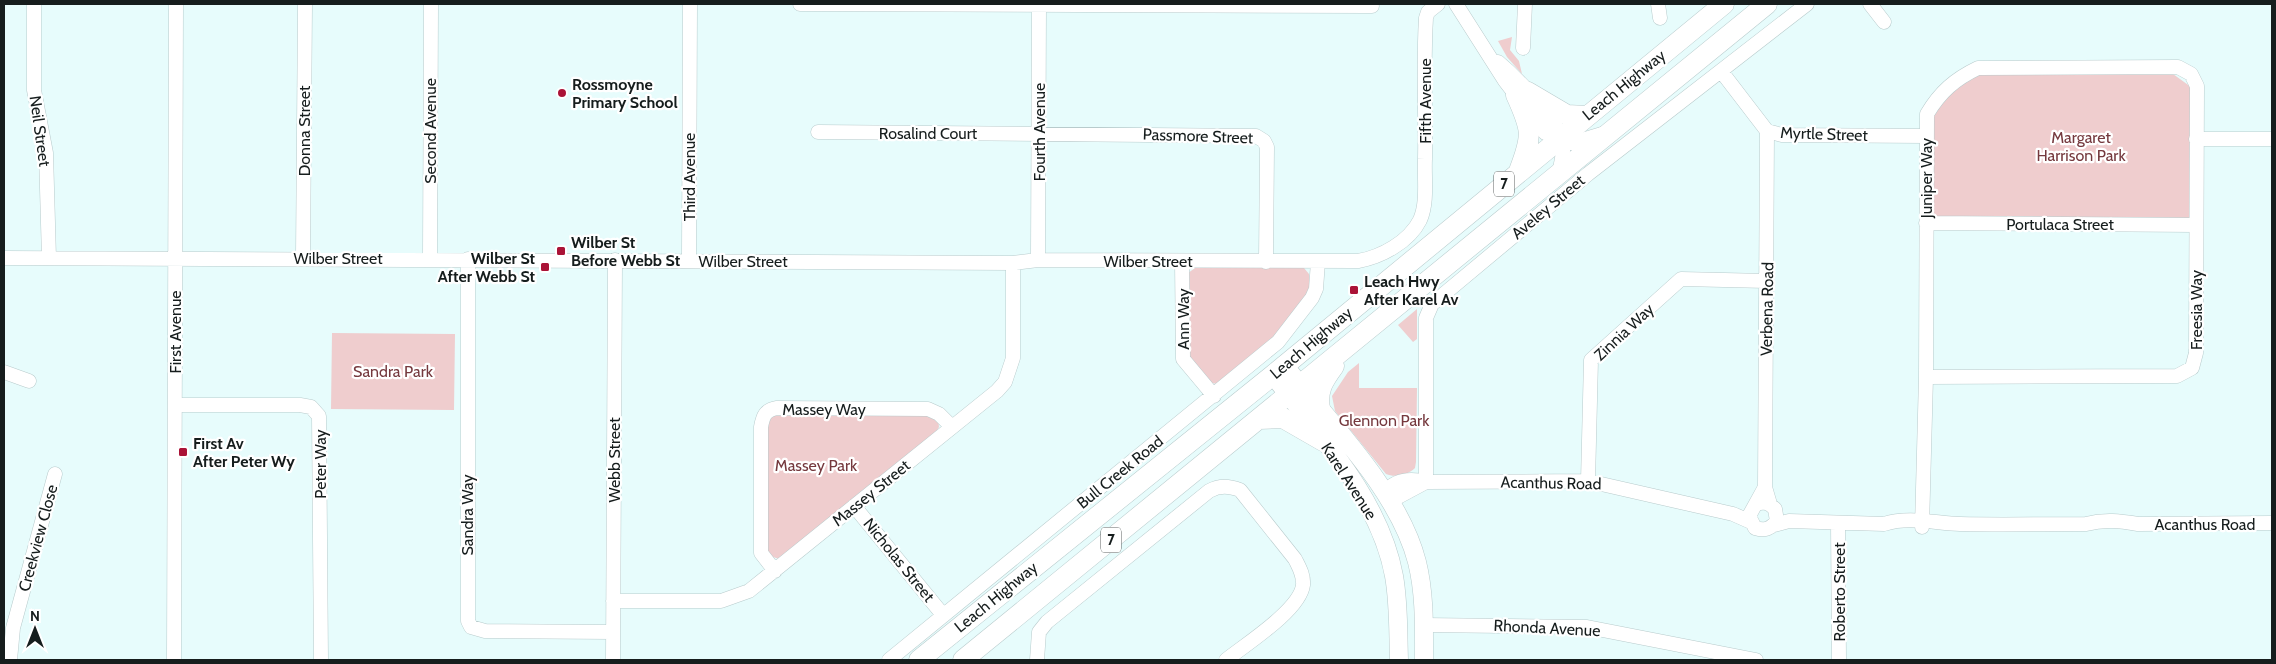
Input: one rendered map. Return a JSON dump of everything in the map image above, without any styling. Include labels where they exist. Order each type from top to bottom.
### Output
[{"type":"highway","name":"Leach Highway","points":[[920,660],[1278,370],[1724,4]]},
{"type":"highway","name":"Leach Highway","points":[[963,660],[1768,4]]},
{"type":"highway","points":[[1522,94],[1567,115],[1586,116]]},
{"type":"highway","points":[[1518,173],[1526,152],[1530,125],[1522,94]]},
{"type":"highway","points":[[1320,409],[1318,396],[1321,384],[1345,350]]},
{"type":"highway","points":[[1260,418],[1283,418],[1323,441]]},
{"type":"main road","name":"Karel Avenue","points":[[1278,370],[1294,390],[1323,441],[1355,484],[1376,521],[1388,550],[1394,576],[1399,660]]},
{"type":"main road","name":"Karel Avenue","points":[[1294,390],[1320,409],[1385,492],[1399,514],[1417,562],[1421,583],[1424,660]]},
{"type":"main road","points":[[1355,484],[1385,492],[1379,502],[1376,521]]},
{"type":"street","name":"Neil Street","points":[[34,4],[34,90],[46,153],[49,258]]},
{"type":"street","name":"First Avenue","points":[[174,660],[176,4]]},
{"type":"street","name":"Donna Street","points":[[303,258],[305,4]]},
{"type":"street","name":"Second Avenue","points":[[430,4],[430,258]]},
{"type":"street","name":"Third Avenue","points":[[689,260],[690,4]]},
{"type":"street","points":[[800,4],[1372,6]]},
{"type":"street","name":"Fourth Avenue","points":[[1038,260],[1040,4]]},
{"type":"street","name":"Fifth Avenue","points":[[1424,203],[1426,18],[1428,12],[1438,4]]},
{"type":"street","points":[[1456,4],[1491,57],[1514,76],[1522,94],[1562,137],[1572,143],[1612,130]]},
{"type":"street","points":[[1523,48],[1525,4]]},
{"type":"street","points":[[1658,4],[1660,18]]},
{"type":"street","name":"Aveley Street","points":[[1426,482],[1426,328],[1428,310],[1588,174],[1807,4]]},
{"type":"street","points":[[1870,4],[1884,22]]},
{"type":"street","name":"Juniper Way","points":[[1922,524],[1926,377],[1927,114],[1936,99],[1957,78],[1978,68],[2178,67],[2191,74]]},
{"type":"street","name":"Myrtle Street","points":[[1721,72],[1767,131],[1782,135],[1926,136]]},
{"type":"street","name":"Freesia Way","points":[[1926,377],[2177,376],[2186,373],[2192,368],[2196,353],[2195,225],[2198,86],[2191,74]]},
{"type":"street","name":"Verbena Road","points":[[1757,510],[1765,487],[1767,131]]},
{"type":"street","name":"Rosalind Court","points":[[818,132],[1039,133]]},
{"type":"street","name":"Passmore Street","points":[[1039,133],[1256,136],[1264,141],[1267,146],[1266,262]]},
{"type":"street","points":[[1559,174],[1563,153],[1562,137]]},
{"type":"street","points":[[2196,139],[2272,139]]},
{"type":"street","name":"Wilber Street","points":[[4,258],[430,258],[1012,263],[1038,260],[1358,261],[1380,255],[1414,229],[1420,220],[1424,203]]},
{"type":"street","name":"Portulaca Street","points":[[1926,223],[2195,225]]},
{"type":"street","name":"Sandra Way","points":[[468,259],[468,621],[471,627],[485,631],[613,632]]},
{"type":"street","name":"Webb Street","points":[[613,660],[615,260]]},
{"type":"street","name":"Ann Way","points":[[1182,261],[1183,358],[1214,396]]},
{"type":"street","name":"Bull Creek Road","points":[[889,660],[1278,342],[1312,298],[1316,289],[1318,262]]},
{"type":"street","name":"Massey Street","points":[[613,601],[721,601],[749,592],[997,391],[1005,382],[1013,358],[1012,263]]},
{"type":"street","name":"Zinnia Way","points":[[1588,481],[1591,360],[1681,279],[1767,281]]},
{"type":"street","points":[[4,372],[29,381]]},
{"type":"street","name":"Peter Way","points":[[175,406],[300,405],[311,407],[319,416],[320,660]]},
{"type":"street","name":"Massey Way","points":[[775,571],[761,553],[761,427],[763,415],[777,408],[928,409],[939,414],[952,427]]},
{"type":"street","name":"Creekview Close","points":[[10,660],[13,628],[55,474]]},
{"type":"street","name":"Acanthus Road","points":[[1385,492],[1398,497],[1426,482],[1588,481],[1734,514],[1775,509],[1780,521]]},
{"type":"street","points":[[1037,660],[1039,632],[1047,622],[1209,491],[1217,486],[1229,486],[1240,490],[1295,559],[1301,572],[1303,584],[1295,604],[1226,660]]},
{"type":"street","name":"Nicholas Street","points":[[854,506],[943,615]]},
{"type":"street","name":"Acanthus Road","points":[[1757,510],[1755,528],[1762,530],[1780,521],[1884,524],[1892,521],[1922,524],[2086,524],[2100,528],[2118,529],[2138,524],[2272,523]]},
{"type":"street","name":"Roberto Street","points":[[1838,523],[1839,660]]},
{"type":"street","name":"Rhonda Avenue","points":[[1424,626],[1587,627],[1756,660]]},
{"type":"green space","points":[[1512,37],[1510,50],[1519,61],[1522,74],[1507,57],[1498,41]]},
{"type":"green space","name":"Margaret Harrison Park","points":[[1978,74],[2173,74],[2191,87],[2190,220],[1931,217],[1932,117],[1951,92]]},
{"type":"green space","points":[[1198,266],[1296,267],[1304,268],[1309,274],[1311,289],[1274,340],[1218,384],[1211,383],[1187,356],[1188,273]]},
{"type":"green space","points":[[1417,309],[1417,339],[1413,342],[1398,325]]},
{"type":"green space","name":"Sandra Park","points":[[332,333],[455,334],[454,410],[331,409]]},
{"type":"green space","name":"Glennon Park","points":[[1359,363],[1359,388],[1417,388],[1416,462],[1415,468],[1409,472],[1397,476],[1386,474],[1335,411],[1332,396],[1348,372]]},
{"type":"green space","name":"Massey Park","points":[[777,413],[927,414],[938,420],[939,427],[936,432],[779,559],[767,555],[766,422]]},
{"type":"place","name":"Rossmoyne Primary School","points":[[562,93]]},
{"type":"place","name":"Wilber St Before Webb St","points":[[561,251]]},
{"type":"place","name":"Wilber St After Webb St","points":[[545,267]]},
{"type":"place","name":"Leach Hwy After Karel Av","points":[[1354,290]]},
{"type":"place","name":"First Av After Peter Wy","points":[[183,452]]}]
